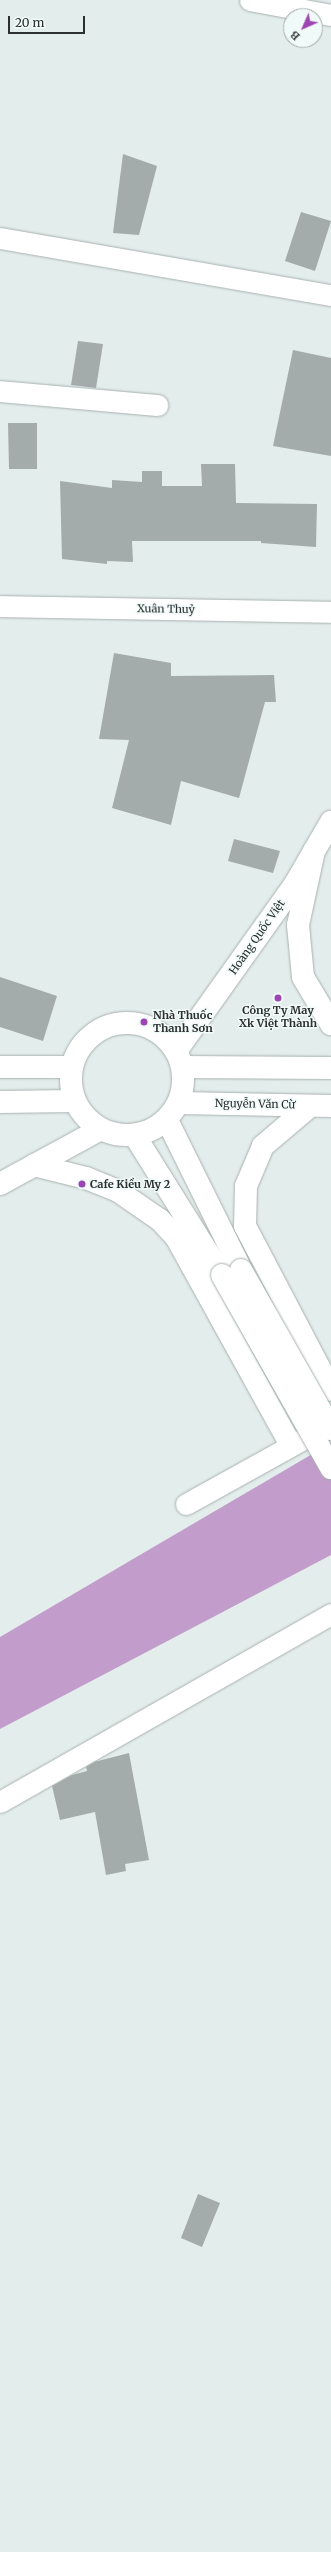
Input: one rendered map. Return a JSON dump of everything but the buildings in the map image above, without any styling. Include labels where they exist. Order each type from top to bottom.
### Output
[{"type":"street","points":[[250,0],[331,15]]},
{"type":"street","points":[[0,238],[331,295]]},
{"type":"street","points":[[0,391],[157,405]]},
{"type":"street","name":"Xuân Thuỷ","points":[[0,606],[331,612]]},
{"type":"street","name":"Hoàng Quốc Việt","points":[[180,1058],[294,884],[331,822]]},
{"type":"street","points":[[314,851],[298,925],[303,977],[331,1024]]},
{"type":"street","points":[[129,1022],[148,1026],[164,1036],[180,1058],[183,1088],[173,1111],[152,1131],[135,1136],[116,1135],[99,1130],[85,1117],[74,1101],[71,1084],[72,1067],[80,1047],[93,1034],[110,1025],[129,1022]]},
{"type":"street","points":[[180,1058],[331,1068]]},
{"type":"street","points":[[0,1067],[72,1067]]},
{"type":"street","points":[[0,1102],[74,1101]]},
{"type":"street","points":[[320,1106],[264,1146],[246,1186],[245,1226],[331,1390]]},
{"type":"street","name":"Nguyễn Văn Cừ","points":[[173,1111],[320,1106]]},
{"type":"street","points":[[173,1111],[232,1273],[331,1468]]},
{"type":"street","points":[[0,1184],[99,1130]]},
{"type":"street","points":[[135,1136],[232,1273],[331,1428]]},
{"type":"street","points":[[34,1165],[86,1178],[118,1191],[144,1208],[171,1231],[291,1446]]},
{"type":"street","points":[[186,1504],[331,1424]]},
{"type":"street","points":[[0,1802],[331,1614]]},
{"type":"shaded area","points":[[331,1443],[331,1555],[0,1729],[0,1637]]},
{"type":"place","name":"Công Ty May Xk Việt Thành","points":[[278,998]]},
{"type":"place","name":"Nhà Thuốc Thanh Sơn","points":[[144,1022]]},
{"type":"place","name":"Cafe Kiều My 2","points":[[82,1184]]}]
